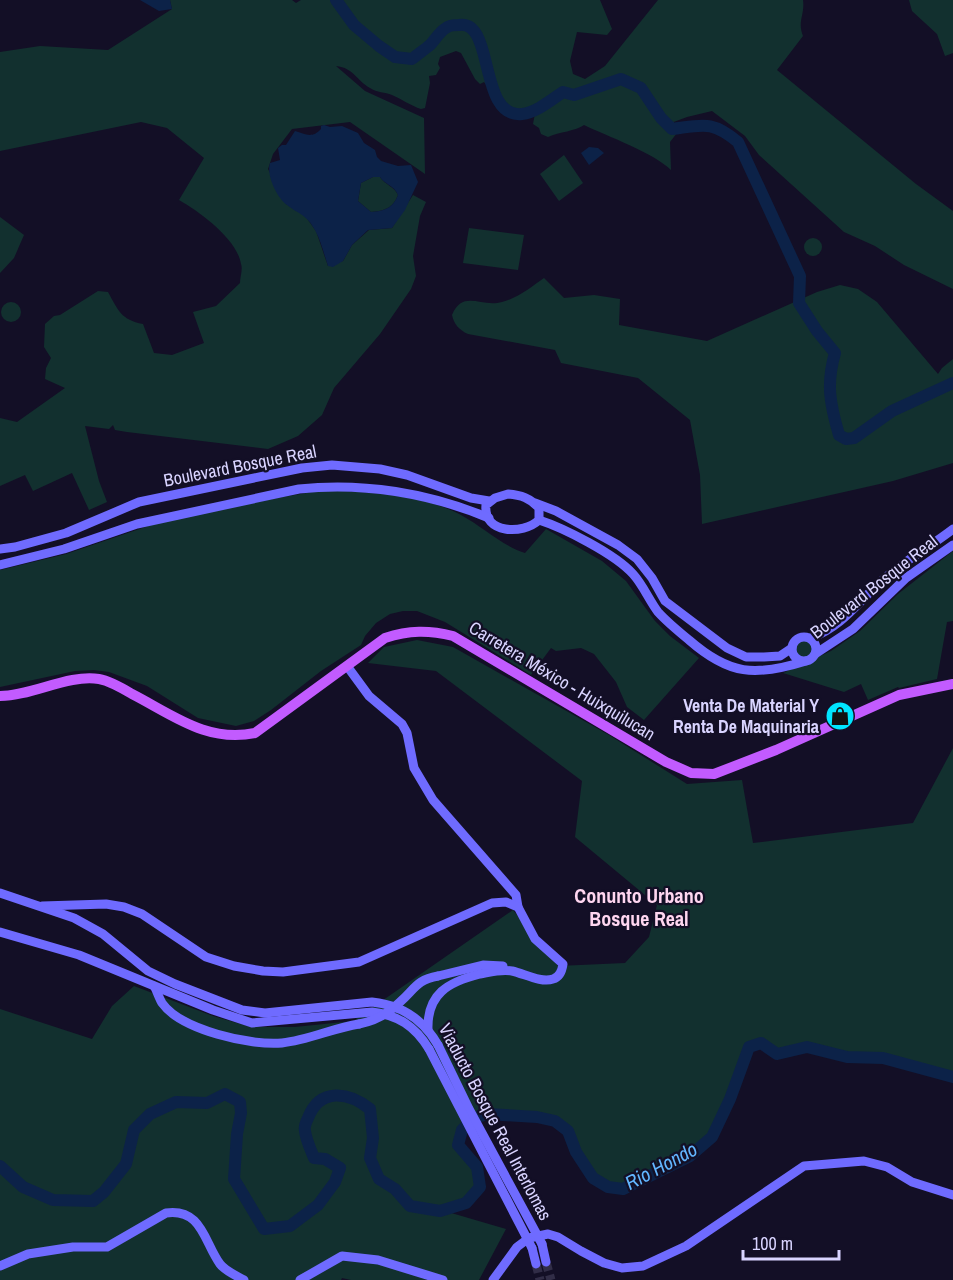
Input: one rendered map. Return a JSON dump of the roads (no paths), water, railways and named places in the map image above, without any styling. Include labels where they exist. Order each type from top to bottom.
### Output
[{"type":"main road","name":"Carretera México - Huixquilucan","points":[[0,696],[78,680],[99,679],[118,686],[191,726],[217,735],[243,735],[255,733],[385,638],[399,633],[427,631],[453,636],[666,762],[691,773],[705,775],[724,771],[777,750],[899,695],[953,684]]},
{"type":"street","name":"Boulevard Bosque Real","points":[[0,549],[66,533],[139,502],[302,468],[332,465],[398,473],[471,498],[489,501]]},
{"type":"street","name":"Boulevard Bosque Real","points":[[0,565],[64,549],[137,524],[298,489],[326,486],[385,490],[414,495],[463,507],[489,518]]},
{"type":"street","points":[[501,496],[523,496],[535,504],[539,508],[538,520],[521,530],[498,527],[485,510],[489,501],[501,496]]},
{"type":"street","name":"Boulevard Bosque Real","points":[[535,504],[556,511],[618,545],[637,559],[665,601],[727,648],[746,657],[764,657],[780,656],[792,648]]},
{"type":"street","name":"Boulevard Bosque Real","points":[[538,520],[554,525],[619,562],[633,574],[661,615],[704,653],[719,662],[736,670],[756,672],[792,666],[806,661]]},
{"type":"street","name":"Boulevard Bosque Real","points":[[811,638],[825,633],[845,619],[886,577],[953,529]]},
{"type":"street","name":"Boulevard Bosque Real","points":[[815,654],[853,629],[906,578],[953,545]]},
{"type":"street","points":[[807,636],[811,638],[816,645],[815,654],[806,661],[796,658],[792,648],[797,639],[807,636]]},
{"type":"street","points":[[347,666],[369,696],[394,716],[407,733],[414,768],[422,783],[446,817],[516,895],[518,907],[535,939],[563,964],[560,973],[552,980],[498,970],[465,978],[447,986],[430,1007],[428,1029]]},
{"type":"street","name":"Viaducto Bosque Real Interlomas","points":[[0,893],[74,918],[103,934],[148,971],[242,1010],[265,1013],[361,1003],[388,1004],[412,1014],[428,1029],[433,1047],[531,1248],[536,1264]]},
{"type":"street","points":[[42,906],[106,904],[124,907],[142,914],[206,957],[253,970],[283,972],[359,962],[492,903],[506,902],[518,907]]},
{"type":"street","name":"Viaducto Bosque Real Interlomas","points":[[0,932],[79,955],[213,1010],[252,1023],[372,1012],[389,1014],[414,1029],[433,1047],[542,1244],[546,1262]]},
{"type":"street","points":[[154,986],[162,1003],[179,1018],[240,1040],[282,1042],[314,1037],[379,1018],[401,1001],[418,982],[438,976],[483,965],[499,965],[525,975]]},
{"type":"street","points":[[493,1280],[517,1247],[529,1238],[548,1234],[558,1237],[604,1263],[622,1268],[643,1266],[687,1246],[804,1166],[864,1161],[887,1167],[912,1182],[953,1195]]},
{"type":"street","points":[[0,1266],[27,1254],[73,1247],[106,1247],[166,1213],[177,1212],[188,1215],[206,1236],[221,1266],[244,1280]]},
{"type":"street","points":[[300,1280],[342,1256],[378,1260],[443,1280]]},
{"type":"water","points":[[140,0],[170,0],[172,9],[159,11]]},
{"type":"water","points":[[321,126],[342,126],[358,133],[364,143],[375,150],[381,161],[398,166],[411,165],[418,182],[405,210],[392,228],[368,230],[352,245],[343,261],[333,267],[328,266],[312,225],[283,202],[273,186],[269,168],[270,163],[280,160],[278,148],[286,145],[295,131],[311,135],[318,132]],"holes":[[[373,177],[380,177],[398,195],[388,208],[371,212],[358,201],[361,183]]]},
{"type":"water","points":[[589,147],[598,148],[604,153],[589,165],[581,153]]},
{"type":"waterway","points":[[336,0],[354,25],[395,57],[412,59],[449,26],[470,27],[478,37],[492,86],[499,101],[508,111],[528,113],[563,92],[574,95],[621,79],[641,88],[661,118],[672,129],[692,126],[714,127],[738,142],[800,276],[799,303],[835,353],[830,394],[839,435],[846,439],[854,438],[892,411],[953,383]]},
{"type":"waterway","name":"Rio Hondo","points":[[0,1166],[23,1187],[53,1200],[93,1201],[104,1192],[126,1164],[134,1130],[150,1114],[176,1102],[207,1103],[225,1094],[240,1102],[241,1113],[234,1179],[264,1229],[290,1226],[318,1205],[335,1182],[340,1168],[325,1159],[314,1158],[305,1129],[313,1108],[327,1097],[344,1096],[370,1109],[373,1138],[370,1158],[379,1179],[395,1189],[410,1206],[440,1211],[466,1203],[480,1187],[477,1167],[458,1145],[462,1130],[474,1118],[487,1114],[537,1117],[555,1121],[568,1131],[576,1152],[593,1178],[608,1187],[623,1189],[690,1156],[712,1137],[730,1099],[749,1047],[761,1043],[777,1054],[807,1047],[847,1057],[883,1058],[953,1077]]},
{"type":"tunnel","points":[[546,1262],[551,1280]]},
{"type":"tunnel","points":[[536,1264],[540,1280]]},
{"type":"place","name":"Venta De Material Y Renta De Maquinaria","points":[[840,716]]},
{"type":"district","name":"Conunto Urbano Bosque Real","points":[[639,908]]}]
